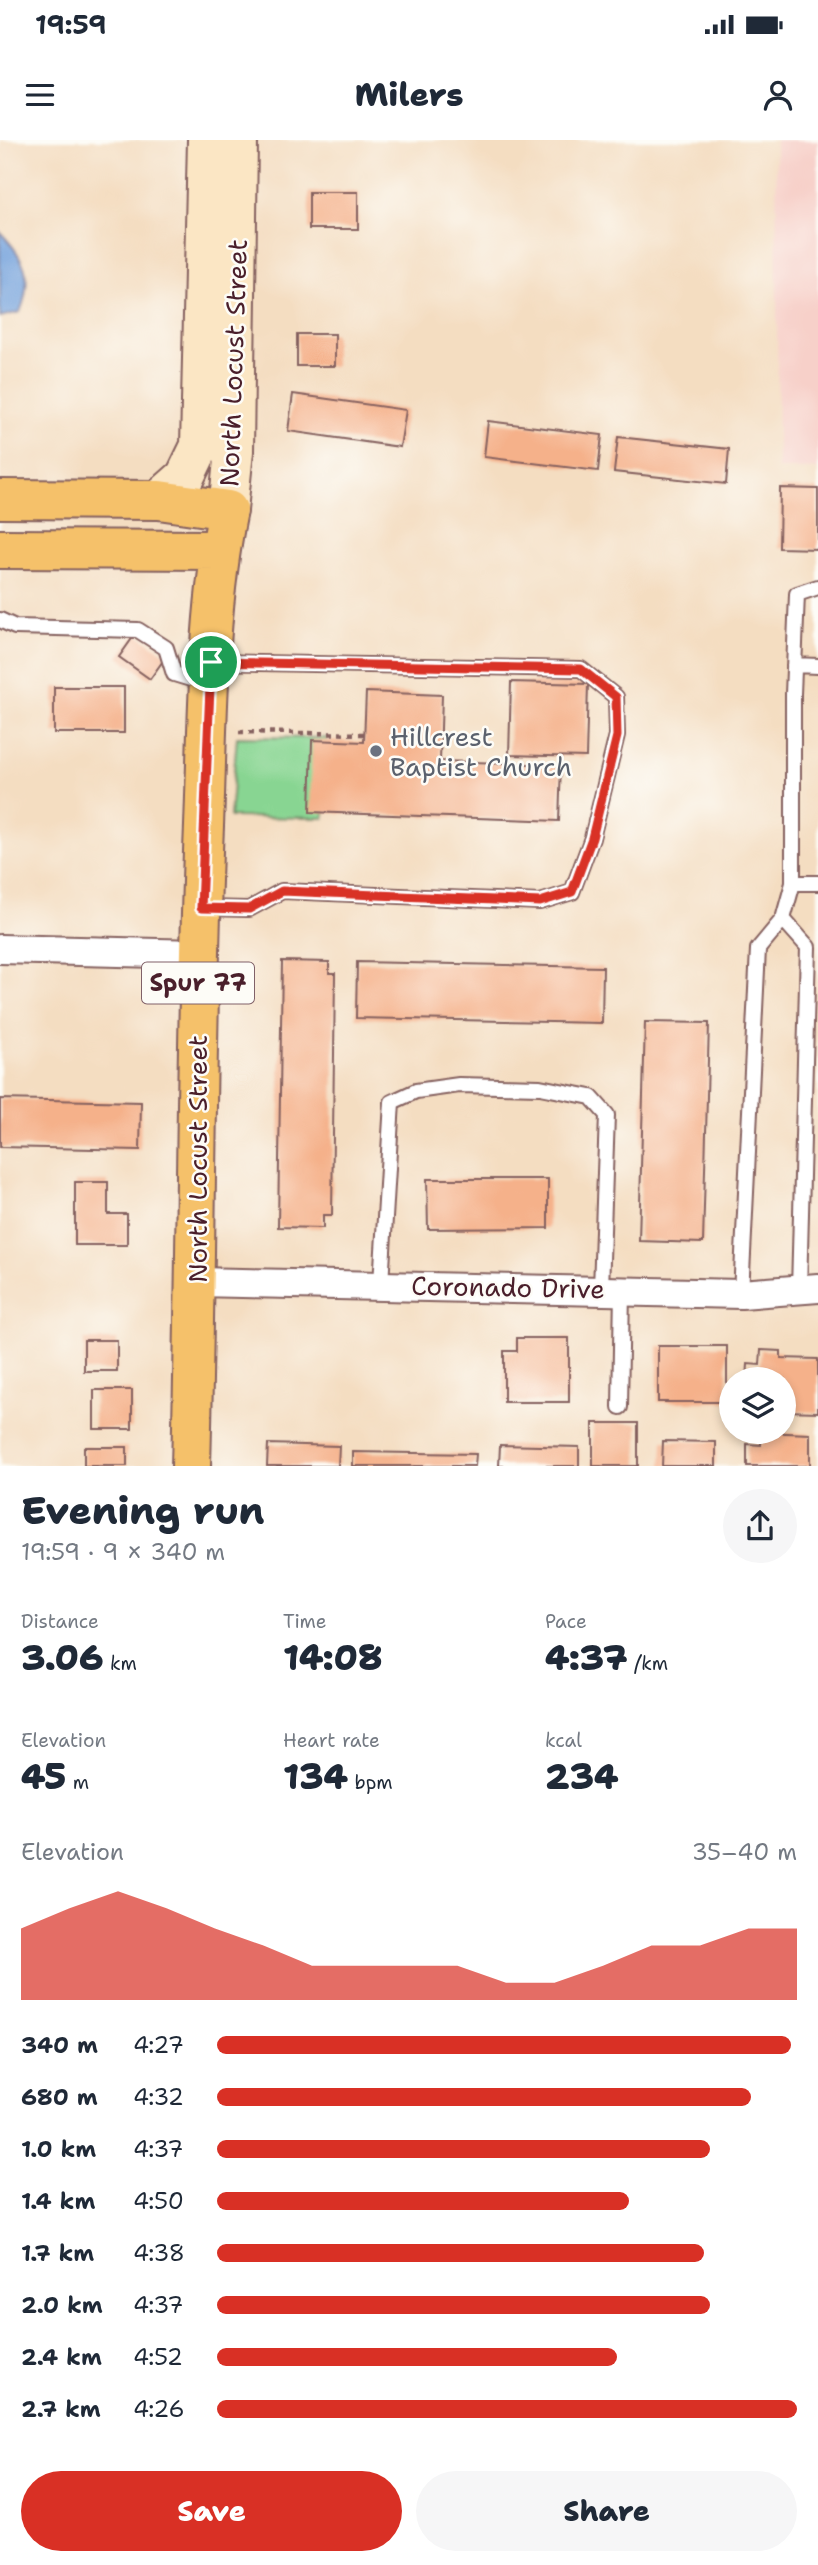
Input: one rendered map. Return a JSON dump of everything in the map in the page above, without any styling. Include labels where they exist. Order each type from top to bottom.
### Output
[{"type":"main road","points":[[159,500],[185,477],[200,446],[207,140]]},
{"type":"main road","name":"North Locust Street","points":[[191,1466],[197,1282],[198,954],[210,673],[220,550],[228,510],[234,451],[238,140]]},
{"type":"main road","points":[[0,499],[159,500],[228,510]]},
{"type":"main road","points":[[0,549],[220,550]]},
{"type":"street","points":[[0,949],[198,954]]},
{"type":"street","name":"Coronado Drive","points":[[197,1282],[612,1289],[741,1294],[809,1289]]},
{"type":"lane","points":[[741,1294],[758,949],[783,919],[793,883],[797,594],[818,587]]},
{"type":"lane","points":[[0,620],[15,627],[138,631],[166,648],[174,674],[581,669],[616,697],[617,736],[592,838],[572,892],[540,902],[282,891],[249,909],[201,908]]},
{"type":"lane","points":[[794,665],[818,666]]},
{"type":"lane","points":[[793,883],[818,883]]},
{"type":"lane","points":[[783,919],[808,947],[813,976],[809,1289]]},
{"type":"lane","points":[[381,1284],[392,1102],[416,1091],[459,1085],[540,1087],[591,1097],[607,1115],[612,1289],[620,1407]]},
{"type":"path","points":[[239,732],[364,734]]},
{"type":"shaded area","points":[[776,140],[818,140],[818,469],[778,469]]},
{"type":"green space","points":[[237,737],[327,738],[324,818],[230,817]]},
{"type":"water","points":[[0,232],[21,260],[25,269],[26,288],[20,312],[0,317]]},
{"type":"building","points":[[309,192],[358,192],[358,229],[309,229]]},
{"type":"building","points":[[297,334],[335,334],[335,366],[297,366]]},
{"type":"building","points":[[293,394],[406,410],[400,447],[288,431]]},
{"type":"building","points":[[488,421],[602,435],[598,471],[484,457]]},
{"type":"building","points":[[618,437],[729,449],[726,484],[614,472]]},
{"type":"building","points":[[780,488],[818,489],[818,549],[779,548]]},
{"type":"building","points":[[136,633],[167,655],[150,679],[119,657]]},
{"type":"building","points":[[511,682],[588,684],[586,757],[509,755]]},
{"type":"building","points":[[54,687],[124,687],[124,733],[54,733]]},
{"type":"building","name":"Hillcrest Baptist Church","points":[[366,692],[442,695],[440,761],[561,765],[559,821],[310,812],[312,740],[364,742]]},
{"type":"building","points":[[282,961],[329,962],[329,973],[335,973],[332,1215],[323,1215],[323,1228],[278,1227]]},
{"type":"building","points":[[357,962],[603,967],[602,1023],[356,1018]]},
{"type":"building","points":[[645,1022],[709,1023],[703,1243],[639,1241]]},
{"type":"building","points":[[0,1099],[141,1102],[140,1150],[0,1147]]},
{"type":"building","points":[[427,1179],[548,1179],[548,1228],[428,1229]]},
{"type":"building","points":[[75,1182],[108,1182],[108,1214],[127,1214],[127,1245],[75,1245]]},
{"type":"building","points":[[517,1338],[569,1338],[569,1402],[504,1402],[504,1351],[517,1351]]},
{"type":"building","points":[[84,1340],[117,1340],[117,1371],[84,1371]]},
{"type":"building","points":[[658,1346],[727,1346],[727,1367],[719,1367],[719,1402],[658,1402]]},
{"type":"building","points":[[761,1350],[781,1351],[781,1358],[818,1359],[818,1412],[796,1411],[796,1367],[748,1367],[748,1364],[760,1365]]},
{"type":"building","points":[[94,1390],[132,1390],[132,1429],[94,1429]]},
{"type":"building","points":[[593,1423],[638,1423],[638,1466],[593,1466]]},
{"type":"building","points":[[796,1433],[810,1434],[810,1466],[747,1466],[747,1444],[796,1444]]},
{"type":"building","points":[[663,1441],[716,1442],[716,1466],[662,1466]]},
{"type":"building","points":[[268,1444],[339,1446],[338,1466],[267,1466]]},
{"type":"building","points":[[500,1445],[579,1447],[579,1466],[499,1466]]},
{"type":"building","points":[[84,1447],[127,1447],[127,1466],[84,1466]]},
{"type":"building","points":[[353,1452],[476,1454],[475,1466],[353,1466]]},
{"type":"place","name":"Hillcrest Baptist Church","points":[[376,751]]},
{"type":"route","points":[[211,662],[581,669],[616,697],[617,736],[592,838],[572,892],[540,902],[282,891],[249,909],[201,908],[211,662]]}]
